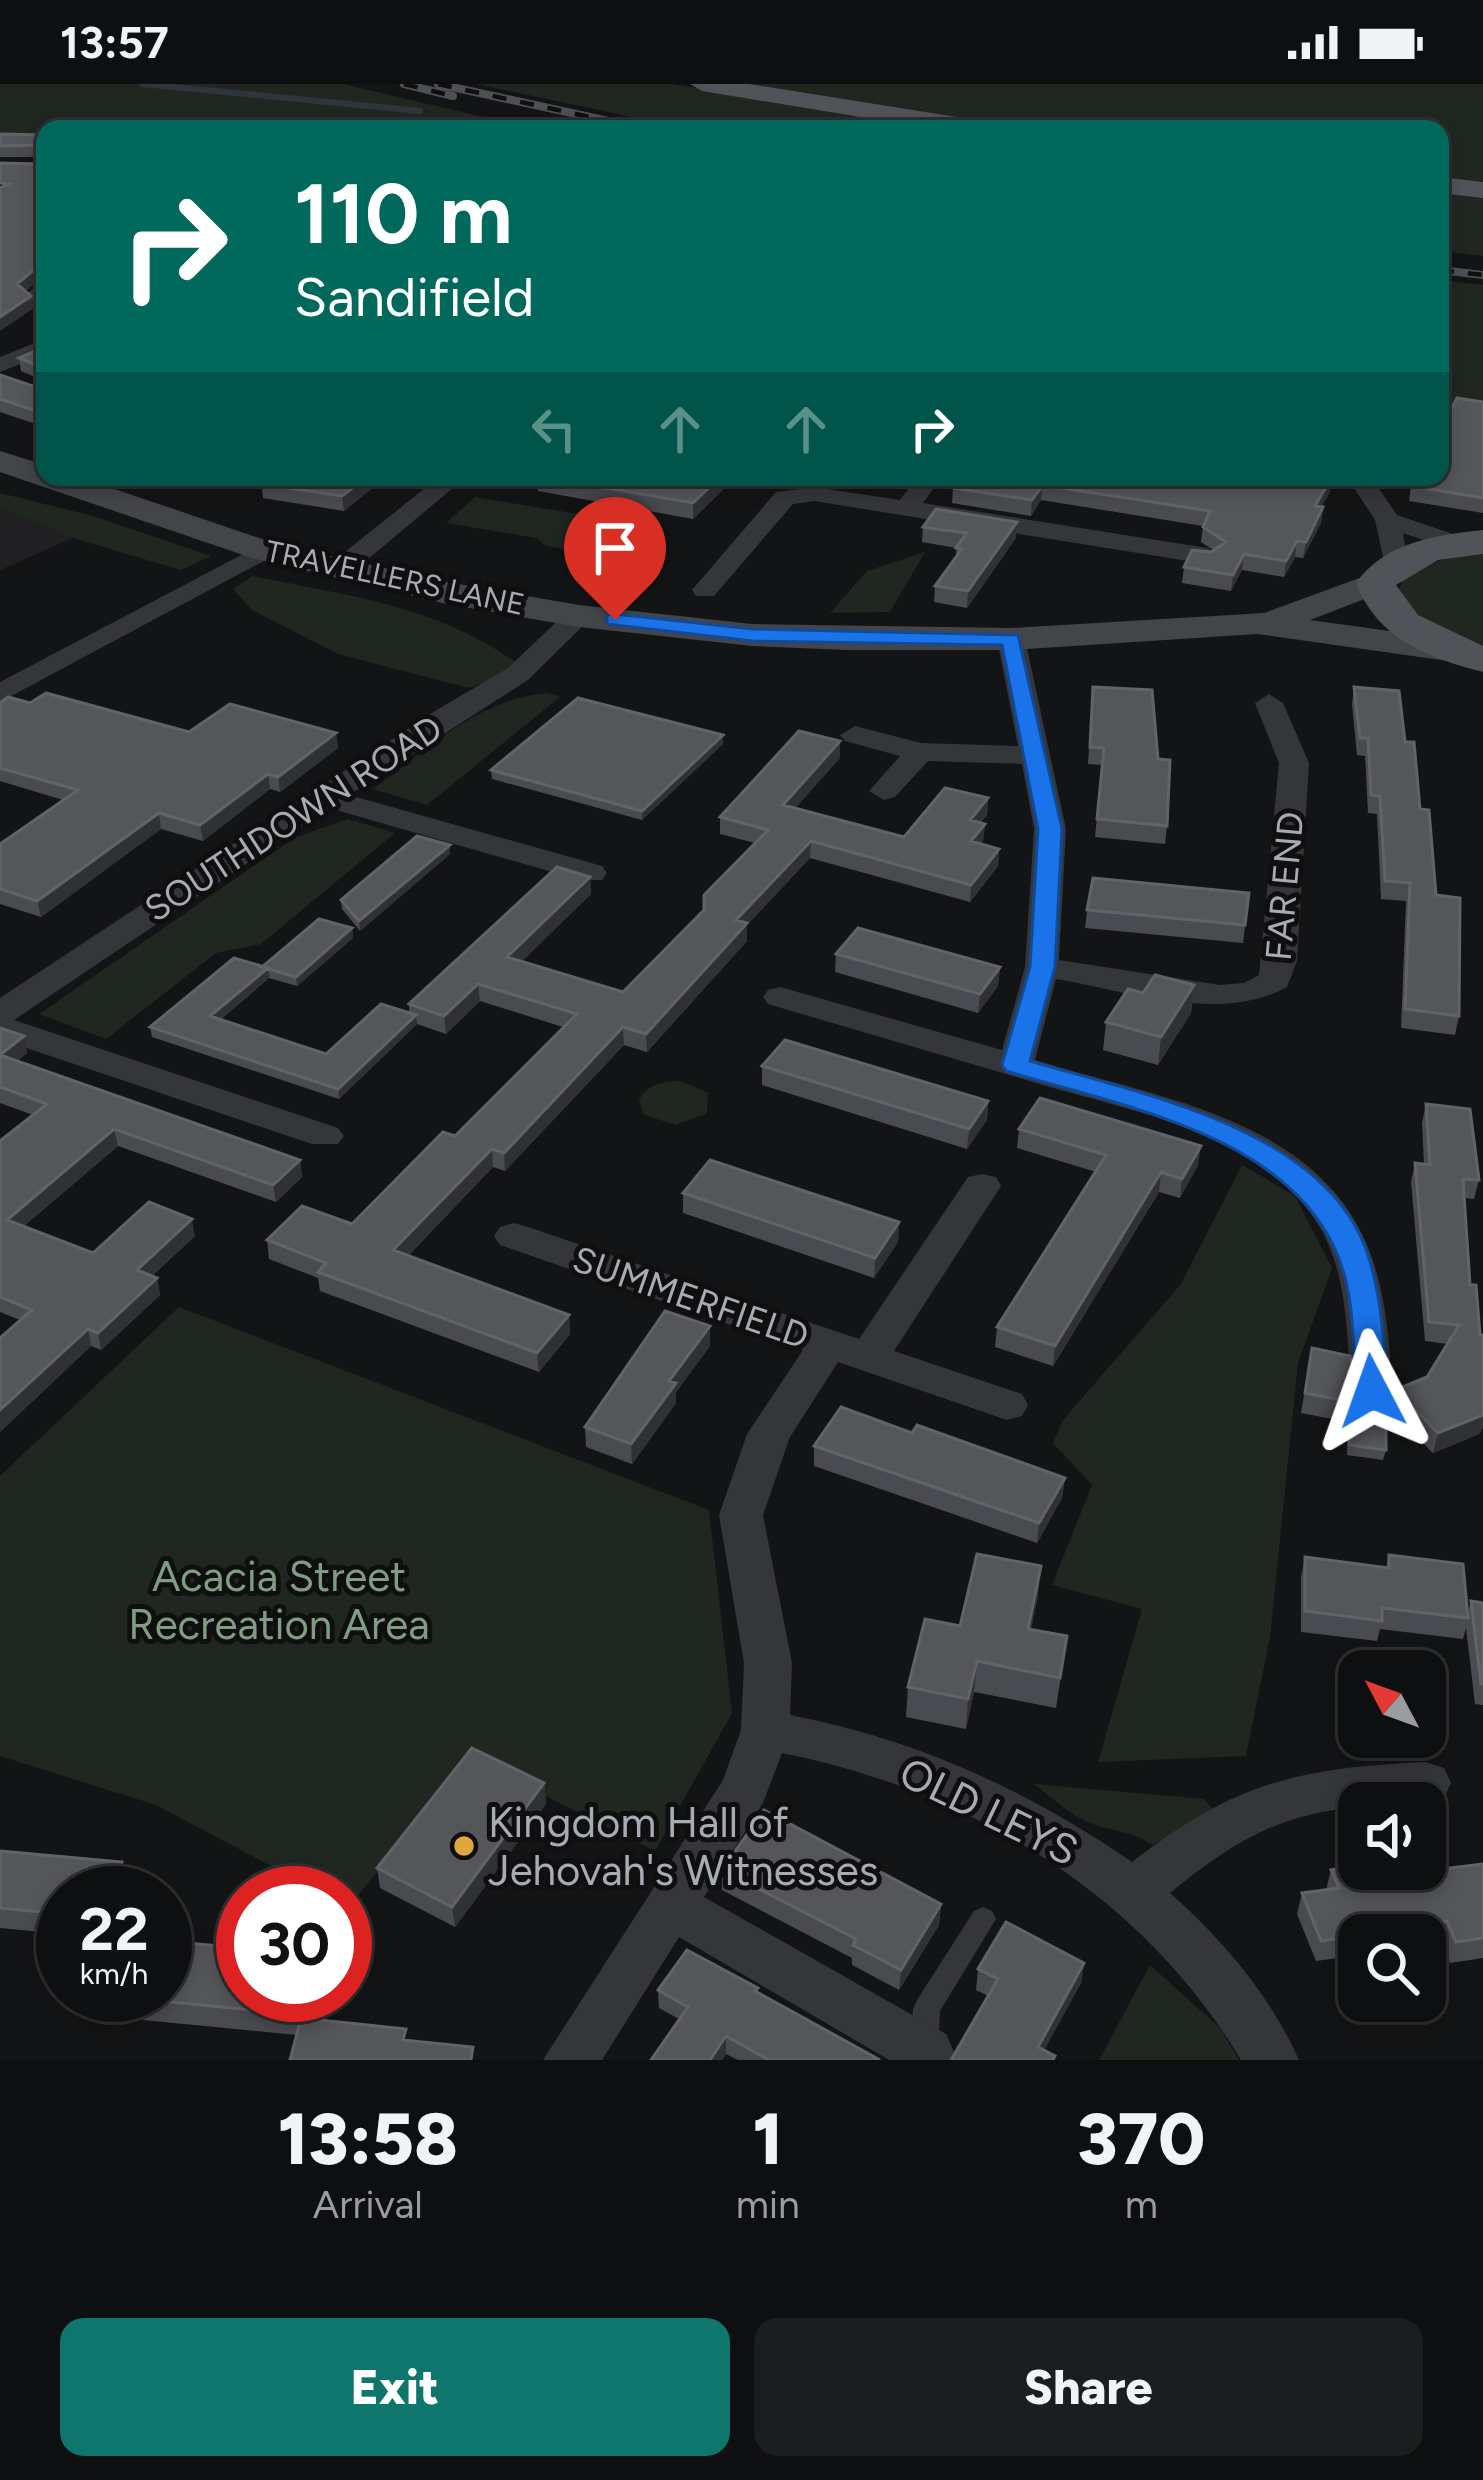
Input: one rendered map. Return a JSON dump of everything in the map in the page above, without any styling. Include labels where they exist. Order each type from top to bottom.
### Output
[{"type":"main road","points":[[702,84],[926,120]]},
{"type":"main road","points":[[1449,186],[1483,190]]},
{"type":"main road","points":[[1469,655],[1394,617],[1380,599],[1386,573],[1420,552],[1471,543]]},
{"type":"street","points":[[0,365],[36,350]]},
{"type":"street","name":"TRAVELLERS LANE","points":[[0,461],[36,474]]},
{"type":"street","name":"TRAVELLERS LANE","points":[[102,486],[264,551],[340,569],[579,616],[752,635],[1011,639],[1257,623],[1324,605],[1386,573]]},
{"type":"street","points":[[340,569],[443,486]]},
{"type":"street","points":[[906,508],[923,486]]},
{"type":"street","points":[[1365,486],[1388,520],[1386,573]]},
{"type":"street","points":[[705,590],[785,497],[814,494],[1208,556]]},
{"type":"street","points":[[1388,520],[1471,543]]},
{"type":"street","points":[[0,693],[264,551]]},
{"type":"street","name":"SOUTHDOWN ROAD","points":[[0,1014],[323,796],[446,717],[510,683],[535,665],[579,616]]},
{"type":"street","name":"TRAVELLERS LANE","points":[[1257,623],[1469,655]]},
{"type":"street","points":[[1011,639],[1050,829],[1042,967],[1016,1065]]},
{"type":"street","name":"FAR END","points":[[1042,967],[1220,995],[1251,992],[1275,980],[1294,763],[1269,703]]},
{"type":"street","points":[[855,735],[920,752],[1035,756]]},
{"type":"street","points":[[884,791],[920,752]]},
{"type":"street","points":[[323,796],[591,873]]},
{"type":"street","points":[[780,997],[1208,1124],[1302,1180],[1328,1210],[1352,1250],[1366,1311],[1372,1391]]},
{"type":"street","points":[[0,1027],[325,1136]]},
{"type":"street","points":[[571,2060],[731,1816],[765,1730],[768,1663],[741,1515],[769,1434],[849,1350],[982,1186]]},
{"type":"street","name":"SUMMERFIELD","points":[[514,1236],[1006,1405]]},
{"type":"street","name":"OLD LEYS","points":[[765,1730],[841,1744],[949,1785],[1049,1832],[1135,1891],[1239,2008],[1270,2060]]},
{"type":"street","points":[[1135,1891],[1193,1844],[1260,1807],[1338,1788]]},
{"type":"street","points":[[673,1906],[925,2056]]},
{"type":"lane","points":[[925,2056],[927,2009],[983,1919]]},
{"type":"shaded area","points":[[0,508],[73,538],[0,570]]},
{"type":"green space","points":[[0,84],[343,84],[496,120],[36,120],[36,135],[0,134]]},
{"type":"green space","points":[[476,84],[672,84],[891,120],[646,120]]},
{"type":"green space","points":[[737,84],[1483,84],[1483,182],[1449,179],[1449,120],[965,120]]},
{"type":"green space","points":[[1449,192],[1483,196],[1483,256],[1449,252]]},
{"type":"green space","points":[[1449,281],[1483,285],[1483,414],[1449,408]]},
{"type":"green space","points":[[0,493],[93,516],[211,556],[181,570],[73,538],[0,508]]},
{"type":"green space","points":[[475,497],[596,517],[606,532],[586,553],[546,546],[537,538],[446,523]]},
{"type":"green space","points":[[925,552],[890,612],[830,613],[867,571]]},
{"type":"green space","points":[[1483,552],[1483,648],[1425,620],[1408,607],[1400,593],[1403,581],[1417,570]]},
{"type":"green space","points":[[253,576],[423,615],[486,643],[517,663],[500,678],[469,688],[338,654],[252,610],[233,589]]},
{"type":"green space","points":[[547,693],[560,697],[427,805],[373,789],[476,716],[522,697]]},
{"type":"green space","points":[[348,819],[395,833],[261,944],[216,953],[106,1039],[39,1014],[296,837]]},
{"type":"green space","points":[[681,1081],[708,1093],[707,1113],[676,1125],[644,1115],[639,1100],[647,1090]]},
{"type":"green space","points":[[1242,1165],[1295,1196],[1332,1268],[1298,1363],[1270,1637],[1246,1756],[1098,1762],[1142,1609],[1052,1585],[1092,1485],[1053,1443],[1063,1420],[1181,1284]]},
{"type":"green space","name":"Acacia Street Recreation Area","points":[[179,1307],[709,1510],[732,1713],[655,1851],[469,1757],[372,1878],[372,1866],[271,1866],[156,1805],[0,1756],[0,1476]]},
{"type":"green space","points":[[1034,1784],[1204,1799],[1215,1812],[1152,1845],[1081,1819]]},
{"type":"green space","points":[[1150,1965],[1220,2028],[1239,2060],[1099,2060]]},
{"type":"building","points":[[0,134],[36,135],[36,145],[0,146]]},
{"type":"building","points":[[0,163],[36,164],[36,268],[17,284],[31,296],[0,317],[0,188],[8,184],[0,183]]},
{"type":"building","points":[[36,351],[36,365],[19,358]]},
{"type":"building","points":[[0,375],[36,387],[36,411],[0,399]]},
{"type":"building","points":[[1457,398],[1483,402],[1483,498],[1411,486],[1449,486],[1449,414]]},
{"type":"building","points":[[275,486],[355,486],[342,496]]},
{"type":"building","points":[[594,486],[711,486],[693,503]]},
{"type":"building","points":[[954,486],[1042,486],[1032,500]]},
{"type":"building","points":[[1049,486],[1327,486],[1315,506],[1323,507],[1306,542],[1297,541],[1286,561],[1244,554],[1233,575],[1184,567],[1192,550],[1211,552],[1226,542],[1203,527],[1210,511]]},
{"type":"building","points":[[936,509],[1017,522],[968,591],[935,586],[962,549],[956,548],[967,533],[923,527]]},
{"type":"building","points":[[1093,687],[1152,690],[1158,759],[1170,760],[1167,826],[1097,819],[1104,748],[1090,747]]},
{"type":"building","points":[[1354,687],[1399,691],[1405,742],[1414,742],[1420,809],[1429,810],[1436,895],[1460,898],[1459,1016],[1405,1009],[1410,883],[1385,881],[1380,796],[1371,795],[1368,738],[1360,738]]},
{"type":"building","points":[[46,693],[189,732],[230,704],[336,733],[278,777],[268,774],[200,825],[159,813],[37,901],[0,889],[0,844],[78,790],[0,768],[0,703],[8,697],[30,703]]},
{"type":"building","points":[[578,698],[723,735],[642,811],[491,770]]},
{"type":"building","points":[[799,731],[840,741],[783,805],[904,837],[945,788],[988,798],[970,820],[985,824],[971,841],[999,849],[971,885],[811,841],[736,920],[747,923],[646,1034],[623,1027],[504,1153],[492,1149],[393,1250],[569,1315],[537,1353],[318,1272],[326,1263],[267,1240],[302,1206],[352,1224],[443,1132],[455,1136],[577,1014],[478,984],[444,1016],[409,1004],[557,867],[590,877],[507,957],[623,992],[704,910],[704,895],[768,830],[720,817]]},
{"type":"building","points":[[417,836],[450,845],[359,921],[341,900]]},
{"type":"building","points":[[1093,878],[1249,893],[1245,925],[1087,910]]},
{"type":"building","points":[[319,919],[352,928],[296,977],[262,967]]},
{"type":"building","points":[[858,928],[1000,967],[980,994],[836,954]]},
{"type":"building","points":[[234,958],[268,968],[210,1016],[326,1054],[381,1004],[416,1015],[338,1089],[150,1027]]},
{"type":"building","points":[[1155,975],[1194,985],[1161,1037],[1106,1022],[1128,989],[1143,993]]},
{"type":"building","points":[[0,1028],[24,1036],[0,1055]]},
{"type":"building","points":[[785,1040],[988,1101],[969,1129],[762,1066]]},
{"type":"building","points":[[0,1055],[300,1160],[273,1185],[114,1129],[7,1220],[93,1253],[149,1202],[192,1219],[137,1270],[157,1278],[98,1333],[88,1329],[0,1410],[0,1338],[32,1310],[0,1297],[0,1141],[47,1104],[0,1087]]},
{"type":"building","points":[[1040,1098],[1201,1146],[1182,1179],[1161,1172],[1055,1346],[997,1327],[1106,1155],[1019,1129]]},
{"type":"building","points":[[1426,1104],[1470,1109],[1479,1180],[1463,1179],[1470,1285],[1476,1285],[1483,1335],[1483,1415],[1438,1433],[1395,1390],[1427,1377],[1459,1325],[1429,1322],[1415,1163],[1430,1165]]},
{"type":"building","points":[[710,1160],[899,1222],[875,1258],[683,1193]]},
{"type":"building","points":[[665,1311],[710,1326],[669,1381],[676,1383],[631,1444],[585,1427]]},
{"type":"building","points":[[1312,1348],[1350,1356],[1355,1380],[1352,1402],[1305,1393]]},
{"type":"building","points":[[1386,1402],[1386,1450],[1349,1445],[1349,1418]]},
{"type":"building","points":[[841,1407],[912,1433],[917,1425],[1065,1478],[1039,1523],[814,1446]]},
{"type":"building","points":[[977,1554],[1041,1566],[1028,1629],[1067,1636],[1060,1678],[977,1661],[968,1699],[908,1687],[925,1619],[960,1626]]},
{"type":"building","points":[[1389,1555],[1463,1564],[1468,1618],[1382,1608],[1382,1621],[1305,1611],[1305,1557],[1389,1568]]},
{"type":"building","points":[[1471,1601],[1483,1603],[1483,1684],[1481,1684]]},
{"type":"building","name":"Kingdom Hall of Jehovah's Witnesses","points":[[472,1748],[544,1783],[452,1907],[377,1868]]},
{"type":"building","points":[[764,1810],[941,1904],[901,1970],[853,1945],[856,1939],[722,1870]]},
{"type":"building","points":[[0,1851],[122,1862],[121,1866],[36,1866],[36,1911],[0,1908]]},
{"type":"building","points":[[1483,1864],[1483,1938],[1456,1942],[1446,1914],[1338,1914],[1338,1938],[1321,1941],[1302,1893],[1338,1888],[1446,1890],[1446,1868]]},
{"type":"building","points":[[1006,1922],[1084,1963],[1038,2047],[1055,2056],[1053,2060],[951,2060],[998,1979],[978,1969]]},
{"type":"building","points":[[192,1943],[216,1946],[216,2007],[192,2004]]},
{"type":"building","points":[[687,1950],[880,2060],[769,2060],[726,2036],[710,2060],[651,2060],[688,2007],[658,1990]]},
{"type":"building","points":[[300,2022],[406,2029],[403,2040],[473,2047],[471,2060],[290,2060]]},
{"type":"waterway","points":[[143,84],[420,111]]},
{"type":"railway","points":[[404,84],[453,96]]},
{"type":"railway","points":[[438,84],[604,120]]},
{"type":"railway","points":[[1449,271],[1483,275]]},
{"type":"place","name":"Kingdom Hall of Jehovah's Witnesses","points":[[464,1846]]},
{"type":"route","points":[[615,620],[752,635],[1011,639],[1050,829],[1042,967],[1016,1065],[1208,1124],[1302,1180],[1328,1210],[1352,1250],[1366,1311],[1372,1391]]}]
